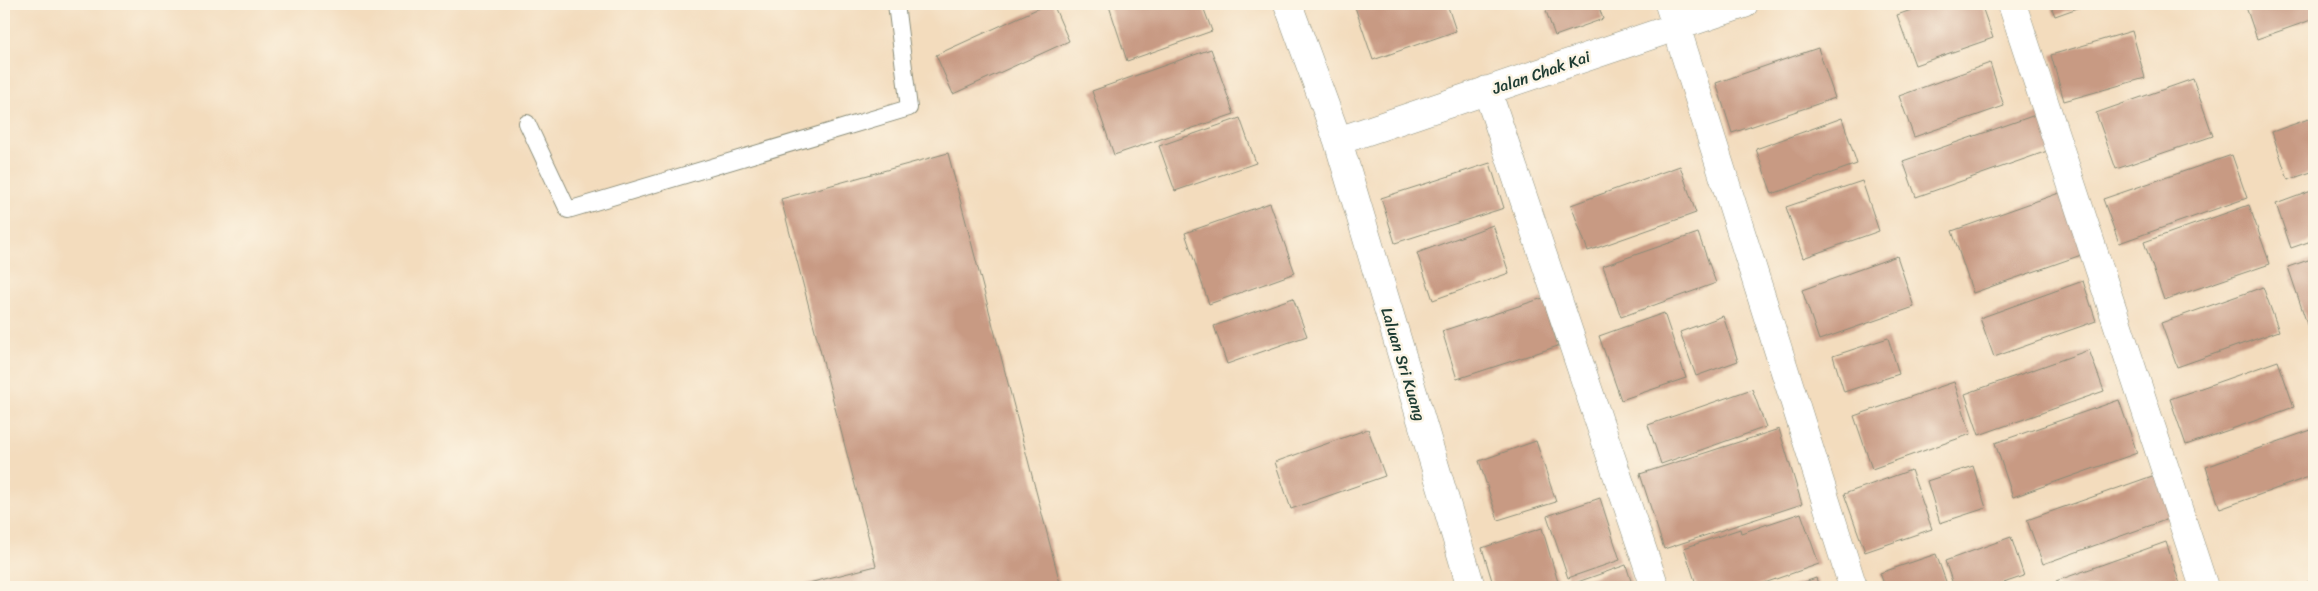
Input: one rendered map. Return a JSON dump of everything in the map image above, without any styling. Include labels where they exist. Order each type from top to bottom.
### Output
[{"type":"street","name":"Laluan Sri Kuang","points":[[1288,4],[1338,141],[1471,587]]},
{"type":"street","name":"Jalan Chak Kai","points":[[1338,141],[1487,90],[1673,15],[1744,4]]},
{"type":"street","points":[[2012,4],[2204,587]]},
{"type":"street","points":[[1673,15],[1853,587]]},
{"type":"street","points":[[1487,90],[1656,587]]},
{"type":"lane","points":[[527,123],[568,210],[909,108],[896,4]]},
{"type":"building","points":[[1048,4],[1053,4],[1069,41],[953,94],[936,55]]},
{"type":"building","points":[[1115,4],[1202,4],[1212,31],[1127,61],[1109,6]]},
{"type":"building","points":[[1354,4],[1447,4],[1456,31],[1373,60]]},
{"type":"building","points":[[1565,4],[1598,4],[1603,19],[1555,36],[1546,11]]},
{"type":"building","points":[[1928,4],[1981,4],[1993,38],[1915,65],[1897,15]]},
{"type":"building","points":[[2050,4],[2089,4],[2055,16]]},
{"type":"building","points":[[2245,4],[2314,4],[2314,19],[2257,39]]},
{"type":"building","points":[[2132,31],[2145,78],[2064,101],[2051,55]]},
{"type":"building","points":[[1818,48],[1835,98],[1732,133],[1716,83]]},
{"type":"building","points":[[1211,49],[1234,114],[1114,155],[1092,91]]},
{"type":"building","points":[[1990,63],[2004,106],[1914,137],[1899,96]]},
{"type":"building","points":[[2193,79],[2213,136],[2116,169],[2096,113]]},
{"type":"building","points":[[2041,113],[2053,149],[1916,197],[1903,161]]},
{"type":"building","points":[[2314,117],[2314,171],[2288,180],[2272,132]]},
{"type":"building","points":[[1240,118],[1256,163],[1175,191],[1159,146]]},
{"type":"building","points":[[1842,118],[1857,164],[1772,194],[1756,149]]},
{"type":"building","points":[[948,153],[1061,587],[802,587],[801,585],[876,566],[781,199]]},
{"type":"building","points":[[2232,155],[2247,198],[2119,243],[2103,199]]},
{"type":"building","points":[[1490,163],[1504,208],[1395,243],[1381,198]]},
{"type":"building","points":[[1680,166],[1696,213],[1588,251],[1571,205]]},
{"type":"building","points":[[1862,181],[1879,231],[1803,258],[1786,207]]},
{"type":"building","points":[[2314,190],[2314,240],[2291,248],[2276,204]]},
{"type":"building","points":[[2062,192],[2084,254],[1973,293],[1952,231]]},
{"type":"building","points":[[1270,203],[1295,273],[1209,304],[1185,233]]},
{"type":"building","points":[[2249,205],[2270,264],[2164,300],[2144,242]]},
{"type":"building","points":[[1493,225],[1509,273],[1433,300],[1417,253]]},
{"type":"building","points":[[1698,233],[1716,283],[1621,317],[1603,266]]},
{"type":"building","points":[[1897,256],[1914,307],[1819,340],[1802,290]]},
{"type":"building","points":[[2314,258],[2314,328],[2309,330],[2288,267]]},
{"type":"building","points":[[2083,281],[2096,321],[1994,357],[1980,318]]},
{"type":"building","points":[[2263,287],[2279,331],[2177,367],[2161,323]]},
{"type":"building","points":[[1293,298],[1307,336],[1227,364],[1214,326]]},
{"type":"building","points":[[1543,298],[1558,346],[1457,379],[1442,331]]},
{"type":"building","points":[[1664,313],[1686,378],[1621,400],[1599,336]]},
{"type":"building","points":[[1723,316],[1738,361],[1696,376],[1680,332]]},
{"type":"building","points":[[1888,338],[1899,374],[1844,392],[1833,356]]},
{"type":"building","points":[[2089,350],[2104,391],[1979,435],[1965,394]]},
{"type":"building","points":[[2278,361],[2294,407],[2186,445],[2170,399]]},
{"type":"building","points":[[1954,382],[1971,434],[1872,469],[1854,416]]},
{"type":"building","points":[[1752,389],[1766,427],[1661,464],[1648,425]]},
{"type":"building","points":[[2119,400],[2137,453],[2013,497],[1995,443]]},
{"type":"building","points":[[1368,429],[1385,476],[1291,509],[1275,462]]},
{"type":"building","points":[[1779,429],[1802,504],[1664,549],[1640,474]]},
{"type":"building","points":[[2314,429],[2314,475],[2220,509],[2206,467]]},
{"type":"building","points":[[1536,441],[1556,502],[1498,520],[1479,461]]},
{"type":"building","points":[[1973,466],[1986,508],[1940,523],[1927,481]]},
{"type":"building","points":[[1911,470],[1932,529],[1865,552],[1844,494]]},
{"type":"building","points":[[2158,474],[2174,517],[2043,564],[2027,520]]},
{"type":"building","points":[[1600,498],[1620,560],[1568,578],[1547,516]]},
{"type":"building","points":[[1801,513],[1819,564],[1753,587],[1697,587],[1684,548],[1740,529],[1741,533]]},
{"type":"building","points":[[1542,528],[1558,582],[1541,587],[1494,587],[1482,548]]},
{"type":"building","points":[[2011,537],[2024,576],[1992,587],[1954,587],[1945,561]]},
{"type":"building","points":[[2166,542],[2181,587],[2058,587],[2056,581]]},
{"type":"building","points":[[1936,554],[1948,587],[1885,587],[1880,573]]},
{"type":"building","points":[[1626,565],[1633,587],[1570,587],[1569,585]]},
{"type":"building","points":[[1816,578],[1819,587],[1790,587]]},
{"type":"building","points":[[2314,580],[2314,587],[2293,587]]}]
